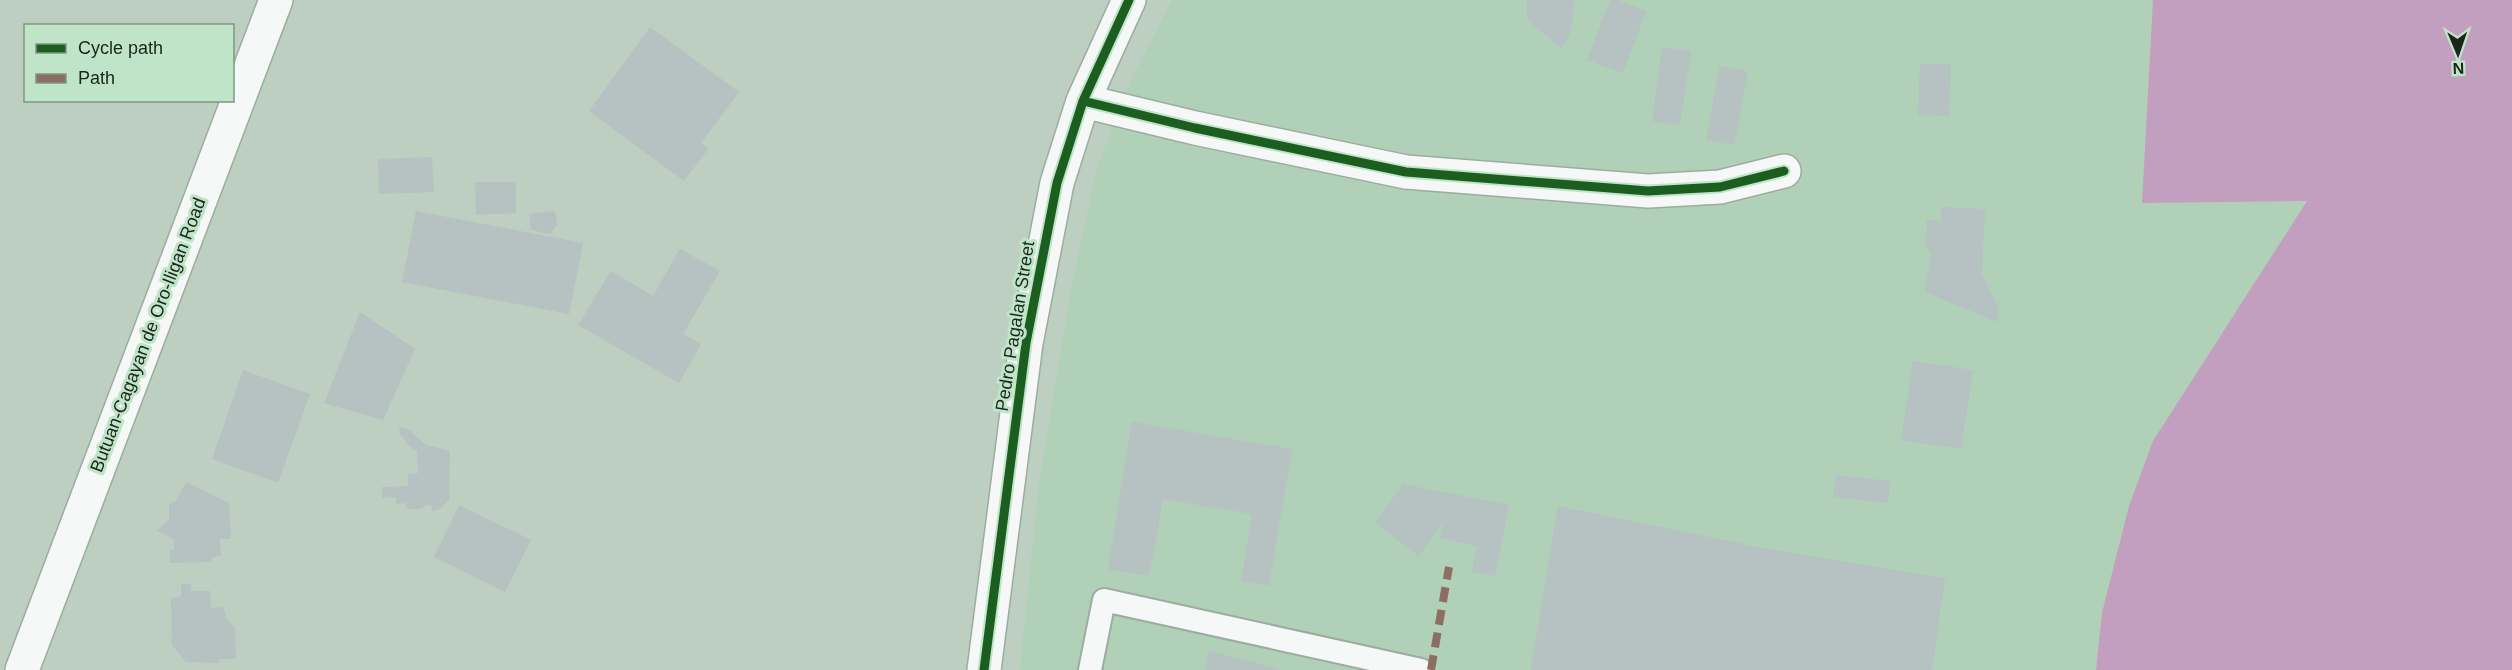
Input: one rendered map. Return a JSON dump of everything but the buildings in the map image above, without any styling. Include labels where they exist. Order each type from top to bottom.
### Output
[{"type":"main road","name":"Butuan-Cagayan de Oro-Iligan Road","points":[[22,670],[71,535],[276,0]]},
{"type":"main road","name":"Pedro Pagalan Street","points":[[984,670],[1026,343],[1057,183],[1083,101],[1129,0]]},
{"type":"main road","points":[[1083,101],[1195,128],[1406,172],[1648,190],[1720,187],[1784,171]]},
{"type":"lane","points":[[1090,670],[1104,600],[1421,670]]},
{"type":"shaded area","points":[[1172,0],[2153,0],[2142,203],[2307,201],[2153,441],[2102,613],[2096,670],[1020,670],[1038,491],[1070,294],[1096,171],[1132,78]]},
{"type":"shaded area","points":[[2153,0],[2512,0],[2512,670],[2096,670],[2102,613],[2129,506],[2153,441],[2307,201],[2142,203]]},
{"type":"marked path","points":[[1431,670],[1449,567]]},
{"type":"cycle path","points":[[984,670],[1026,343],[1057,183],[1083,101],[1129,0]]},
{"type":"cycle path","points":[[1083,101],[1195,128],[1406,172],[1648,191],[1720,187],[1784,171]]}]
